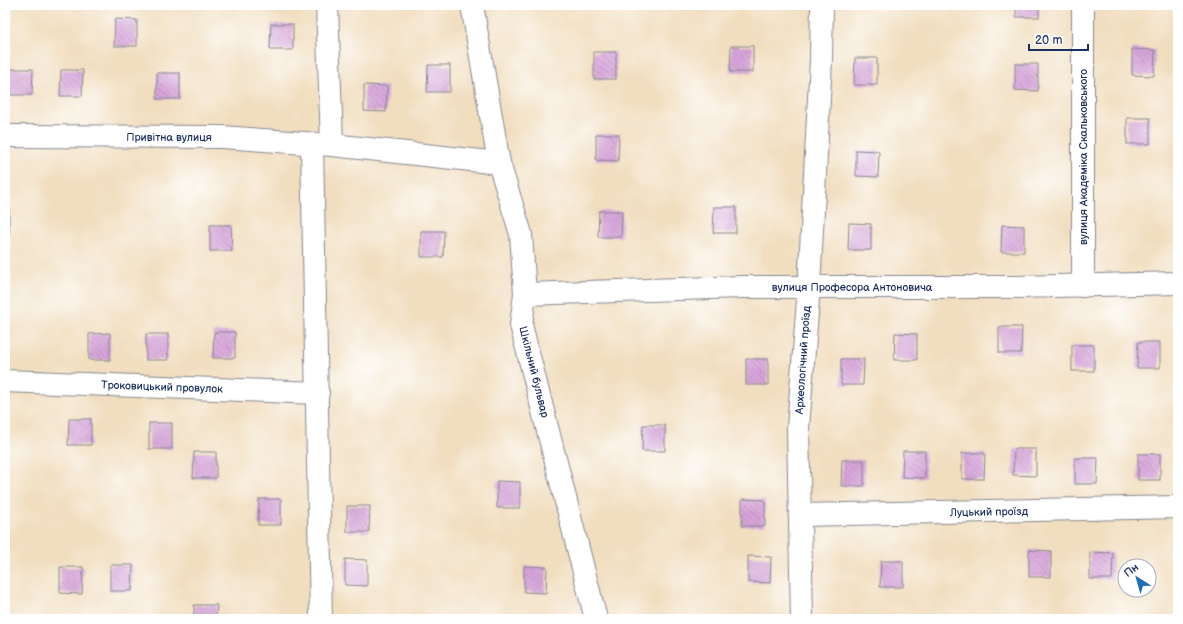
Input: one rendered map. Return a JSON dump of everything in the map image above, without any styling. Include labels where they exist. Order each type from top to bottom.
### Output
[{"type":"street","points":[[321,619],[318,393],[322,145],[327,5]]},
{"type":"street","name":"Шкільний бульвар","points":[[472,5],[499,162],[521,234],[526,294],[521,325],[596,619]]},
{"type":"street","name":"Археологічний проїзд","points":[[802,619],[798,428],[809,287],[821,60],[822,5]]},
{"type":"street","name":"вулиця Академіка Скальковського","points":[[1082,286],[1083,5]]},
{"type":"street","name":"Привітна вулиця","points":[[5,136],[222,137],[322,145]]},
{"type":"street","points":[[322,145],[499,162]]},
{"type":"street","name":"вулиця Професора Антоновича","points":[[526,294],[742,287],[1082,286],[1178,283]]},
{"type":"street","name":"Троковицький провулок","points":[[5,381],[318,393]]},
{"type":"street","name":"Луцький проїзд","points":[[800,515],[1178,507]]},
{"type":"building","points":[[1016,5],[1039,5],[1039,17],[1016,17]]},
{"type":"building","points":[[115,19],[137,20],[137,46],[114,46]]},
{"type":"building","points":[[271,24],[293,24],[293,50],[270,50]]},
{"type":"building","points":[[731,46],[753,46],[753,72],[730,72]]},
{"type":"building","points":[[1132,49],[1155,50],[1154,76],[1132,75]]},
{"type":"building","points":[[594,52],[616,52],[616,79],[594,79]]},
{"type":"building","points":[[855,58],[877,58],[877,85],[854,85]]},
{"type":"building","points":[[1015,64],[1038,64],[1038,91],[1015,90]]},
{"type":"building","points":[[428,65],[450,65],[450,92],[427,92]]},
{"type":"building","points":[[10,69],[33,69],[32,95],[10,95]]},
{"type":"building","points":[[61,70],[83,70],[82,96],[60,96]]},
{"type":"building","points":[[157,73],[180,73],[180,99],[157,99]]},
{"type":"building","points":[[364,85],[387,86],[386,112],[364,111]]},
{"type":"building","points":[[1127,118],[1150,118],[1150,144],[1127,144]]},
{"type":"building","points":[[596,134],[619,134],[618,161],[596,160]]},
{"type":"building","points":[[856,150],[879,151],[878,177],[856,176]]},
{"type":"building","points":[[5,207],[9,207],[9,233],[5,233]]},
{"type":"building","points":[[714,207],[736,207],[736,233],[713,233]]},
{"type":"building","points":[[599,211],[622,211],[621,237],[598,237]]},
{"type":"building","points":[[849,223],[871,224],[871,250],[848,250]]},
{"type":"building","points":[[210,225],[231,225],[232,251],[210,251]]},
{"type":"building","points":[[1002,225],[1024,226],[1024,252],[1001,252]]},
{"type":"building","points":[[421,231],[444,231],[443,257],[421,257]]},
{"type":"building","points":[[999,327],[1022,327],[1021,353],[999,353]]},
{"type":"building","points":[[214,332],[235,332],[235,358],[213,358]]},
{"type":"building","points":[[110,333],[110,360],[89,360],[89,334]]},
{"type":"building","points":[[895,333],[917,334],[917,360],[894,360]]},
{"type":"building","points":[[146,334],[168,334],[168,360],[146,360]]},
{"type":"building","points":[[1138,342],[1160,342],[1160,368],[1137,368]]},
{"type":"building","points":[[1072,345],[1094,345],[1094,371],[1072,371]]},
{"type":"building","points":[[746,359],[768,359],[768,385],[746,385]]},
{"type":"building","points":[[841,359],[864,359],[863,385],[841,385]]},
{"type":"building","points":[[69,419],[91,419],[91,445],[68,445]]},
{"type":"building","points":[[149,423],[172,423],[172,449],[149,449]]},
{"type":"building","points":[[643,425],[665,425],[665,451],[642,451]]},
{"type":"building","points":[[1014,449],[1036,449],[1036,476],[1013,475]]},
{"type":"building","points":[[903,451],[925,451],[925,478],[902,477]]},
{"type":"building","points":[[194,452],[216,452],[216,478],[193,478]]},
{"type":"building","points":[[962,453],[985,453],[984,479],[962,479]]},
{"type":"building","points":[[1138,454],[1160,454],[1160,480],[1138,480]]},
{"type":"building","points":[[1075,458],[1098,458],[1097,484],[1075,484]]},
{"type":"building","points":[[842,460],[864,460],[864,486],[841,486]]},
{"type":"building","points":[[497,481],[520,482],[520,508],[497,508]]},
{"type":"building","points":[[259,499],[281,499],[281,525],[258,525]]},
{"type":"building","points":[[742,499],[765,500],[765,526],[742,526]]},
{"type":"building","points":[[347,506],[370,506],[369,532],[347,532]]},
{"type":"building","points":[[1029,550],[1051,551],[1051,577],[1029,577]]},
{"type":"building","points":[[1090,552],[1113,553],[1112,579],[1090,579]]},
{"type":"building","points":[[748,556],[771,557],[770,583],[748,582]]},
{"type":"building","points":[[345,559],[367,560],[367,586],[345,585]]},
{"type":"building","points":[[881,561],[903,561],[903,587],[880,587]]},
{"type":"building","points":[[110,565],[133,565],[132,591],[110,591]]},
{"type":"building","points":[[524,566],[547,567],[546,593],[524,592]]},
{"type":"building","points":[[60,567],[83,567],[82,594],[60,593]]},
{"type":"building","points":[[194,605],[217,605],[216,619],[194,619]]},
{"type":"building","points":[[422,617],[436,618],[436,619],[422,619]]}]
